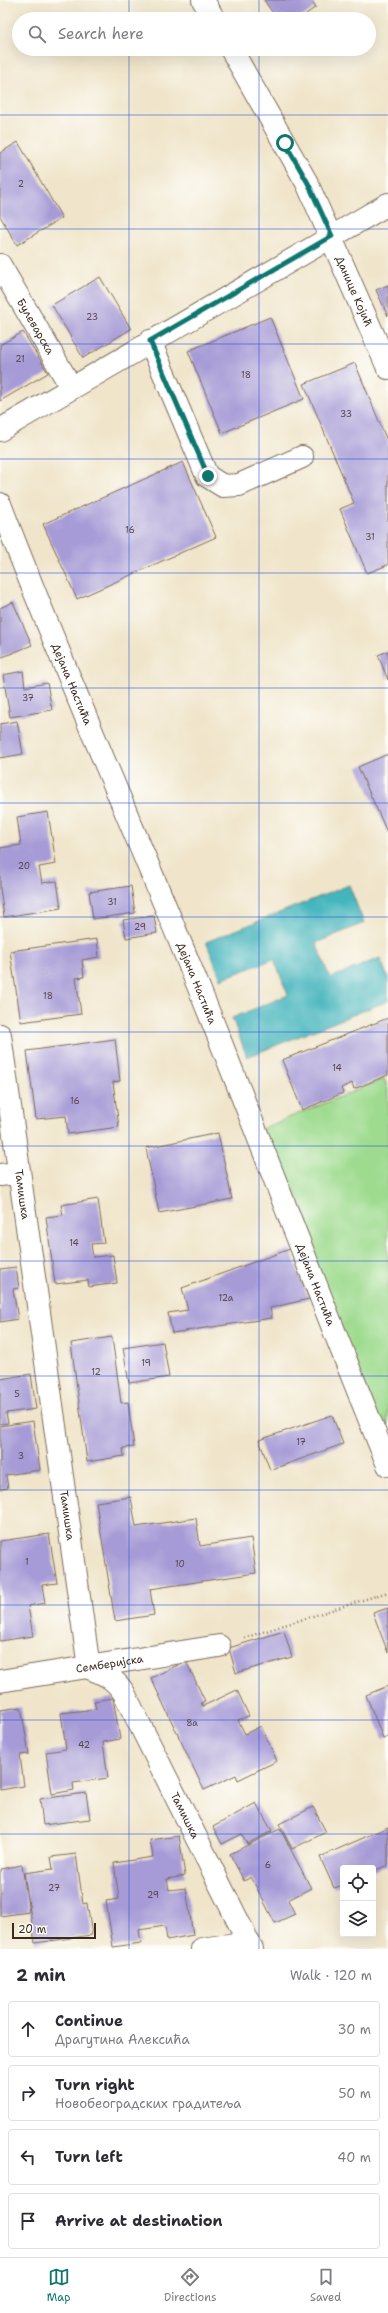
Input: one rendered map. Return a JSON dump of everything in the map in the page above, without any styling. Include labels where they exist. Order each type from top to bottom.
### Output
[{"type":"street","points":[[203,0],[210,12]]},
{"type":"street","name":"Данице Којић","points":[[235,56],[308,183],[388,368]]},
{"type":"street","points":[[0,430],[71,387],[388,204]]},
{"type":"street","name":"Булеварска","points":[[0,265],[71,387]]},
{"type":"street","points":[[150,341],[208,476],[223,486],[239,485],[302,457]]},
{"type":"street","name":"Дејана Настића","points":[[0,504],[32,587],[191,969],[339,1346],[388,1465]]},
{"type":"street","name":"Тамишка","points":[[0,1035],[9,1174],[89,1668],[109,1676],[118,1683],[124,1693],[250,1946]]},
{"type":"street","name":"Семберијска","points":[[0,1681],[89,1668],[219,1646]]},
{"type":"street","points":[[202,1949],[250,1946]]},
{"type":"path","points":[[219,1646],[388,1592]]},
{"type":"green space","points":[[384,1079],[388,1089],[388,1426],[382,1428],[261,1129]]},
{"type":"water","points":[[349,885],[364,923],[316,943],[330,978],[380,958],[388,978],[388,1001],[247,1057],[232,1018],[288,995],[274,959],[221,979],[206,942]]},
{"type":"building","points":[[264,0],[311,0],[316,7],[309,12],[272,12]]},
{"type":"building","points":[[18,142],[62,218],[17,245],[0,216],[0,153]]},
{"type":"building","points":[[100,277],[131,329],[83,358],[52,305]]},
{"type":"building","points":[[388,285],[388,316],[376,290]]},
{"type":"building","points":[[270,317],[304,399],[222,433],[188,351]]},
{"type":"building","points":[[23,332],[48,373],[0,401],[0,345]]},
{"type":"building","points":[[355,363],[388,443],[388,565],[367,573],[340,509],[354,503],[304,384]]},
{"type":"building","points":[[183,462],[216,537],[77,599],[43,524]]},
{"type":"building","points":[[13,602],[32,645],[0,658],[0,608]]},
{"type":"building","points":[[388,651],[388,680],[378,655]]},
{"type":"building","points":[[23,671],[25,687],[47,683],[52,710],[10,717],[3,675]]},
{"type":"building","points":[[17,721],[23,754],[0,758],[0,724]]},
{"type":"building","points":[[388,754],[388,832],[387,832],[358,767]]},
{"type":"building","points":[[48,812],[56,864],[39,867],[42,883],[57,881],[61,908],[4,917],[0,888],[0,848],[21,845],[17,817]]},
{"type":"building","points":[[131,886],[135,913],[93,919],[89,892]]},
{"type":"building","points":[[154,916],[157,933],[126,938],[123,920]]},
{"type":"building","points":[[97,939],[99,957],[82,960],[84,977],[76,978],[81,1014],[21,1022],[10,951]]},
{"type":"building","points":[[388,1018],[388,1075],[354,1089],[352,1083],[341,1088],[343,1093],[302,1110],[282,1060]]},
{"type":"building","points":[[115,1039],[120,1081],[113,1082],[119,1127],[68,1134],[66,1116],[36,1119],[27,1051]]},
{"type":"building","points":[[218,1133],[232,1199],[159,1213],[146,1148]]},
{"type":"building","points":[[98,1199],[104,1243],[91,1244],[93,1257],[113,1255],[117,1283],[89,1287],[88,1280],[55,1284],[46,1217],[63,1215],[61,1205]]},
{"type":"building","points":[[290,1249],[309,1299],[270,1308],[272,1318],[172,1333],[168,1313],[188,1310],[182,1288]]},
{"type":"building","points":[[16,1267],[19,1288],[13,1289],[18,1319],[0,1322],[0,1269]]},
{"type":"building","points":[[112,1337],[121,1403],[128,1402],[134,1447],[123,1448],[124,1456],[87,1462],[71,1343]]},
{"type":"building","points":[[163,1342],[169,1377],[129,1383],[123,1348]]},
{"type":"building","points":[[31,1374],[36,1409],[6,1413],[8,1423],[0,1424],[0,1379]]},
{"type":"building","points":[[332,1415],[343,1444],[270,1470],[259,1440]]},
{"type":"building","points":[[33,1421],[40,1470],[6,1475],[8,1488],[0,1489],[0,1426]]},
{"type":"building","points":[[131,1497],[136,1527],[196,1518],[200,1546],[251,1538],[256,1573],[150,1589],[154,1615],[115,1621],[96,1502]]},
{"type":"building","points":[[49,1534],[57,1583],[42,1585],[45,1603],[28,1606],[33,1636],[0,1641],[0,1541]]},
{"type":"building","points":[[388,1608],[388,1653],[373,1613]]},
{"type":"building","points":[[284,1631],[292,1657],[236,1673],[229,1648]]},
{"type":"building","points":[[186,1661],[205,1701],[201,1703],[203,1706],[237,1690],[249,1716],[238,1720],[245,1734],[261,1726],[277,1761],[238,1780],[236,1775],[204,1790],[151,1678]]},
{"type":"building","points":[[388,1686],[388,1736],[383,1738],[366,1695]]},
{"type":"building","points":[[113,1698],[120,1739],[103,1742],[108,1778],[73,1783],[74,1790],[52,1794],[46,1752],[66,1749],[61,1713],[96,1709],[94,1701]]},
{"type":"building","points":[[21,1707],[29,1754],[20,1755],[24,1786],[0,1790],[0,1710]]},
{"type":"building","points":[[86,1793],[90,1819],[43,1825],[40,1799]]},
{"type":"building","points":[[256,1803],[272,1831],[247,1844],[242,1834],[222,1844],[213,1827]]},
{"type":"building","points":[[313,1807],[326,1832],[292,1849],[279,1824]]},
{"type":"building","points":[[388,1827],[388,1865],[376,1870],[376,1865],[340,1865],[340,1886],[334,1888],[320,1857]]},
{"type":"building","points":[[280,1829],[311,1888],[288,1900],[295,1914],[275,1923],[251,1877],[244,1881],[230,1854]]},
{"type":"building","points":[[179,1836],[185,1876],[167,1879],[169,1890],[186,1888],[193,1935],[167,1940],[165,1926],[139,1930],[141,1943],[113,1947],[106,1901],[119,1899],[114,1863],[153,1857],[150,1840]]},
{"type":"building","points":[[76,1854],[83,1904],[87,1903],[92,1935],[35,1943],[24,1873],[53,1869],[51,1857]]},
{"type":"building","points":[[22,1865],[29,1912],[0,1916],[0,1869]]},
{"type":"route","points":[[208,476],[150,341],[332,236],[308,183],[285,143]]}]
